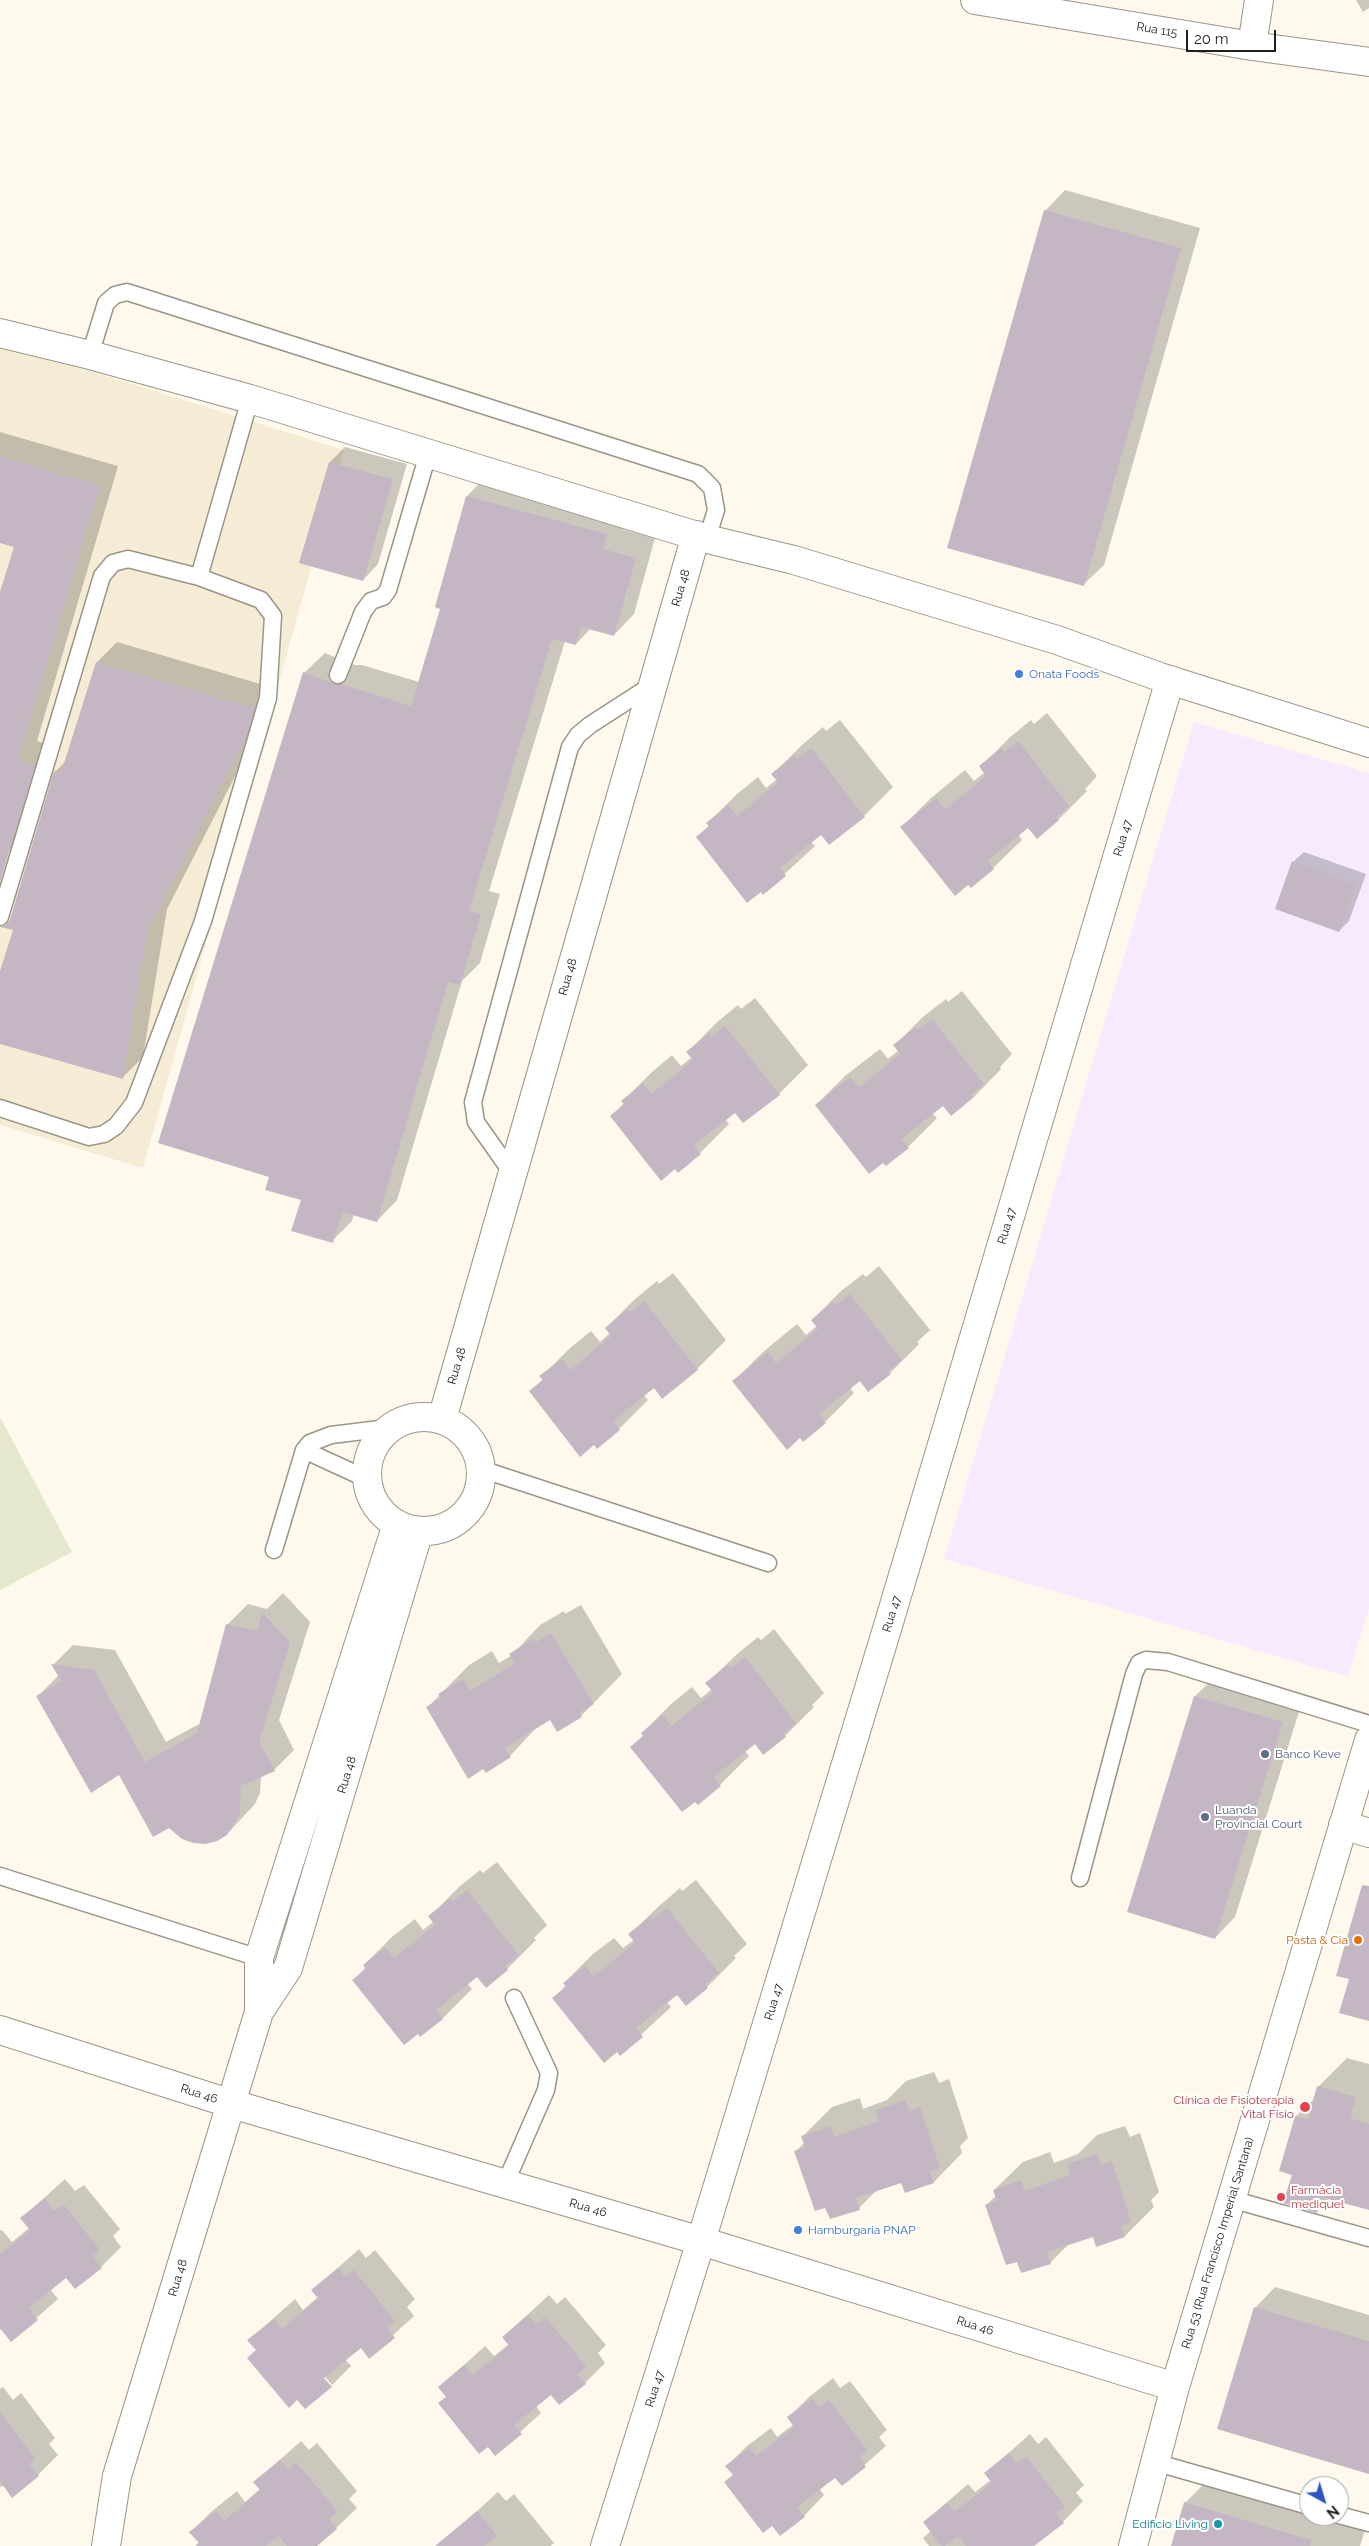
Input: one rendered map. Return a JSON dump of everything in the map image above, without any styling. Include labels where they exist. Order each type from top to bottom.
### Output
[{"type":"street","name":"Rua 115","points":[[975,0],[1252,46],[1369,62]]},
{"type":"street","points":[[1252,46],[1259,0]]},
{"type":"street","points":[[0,333],[90,354],[250,399],[702,537],[812,565],[1056,640],[1170,680],[1369,743]]},
{"type":"street","name":"Rua 48","points":[[442,1419],[652,686],[702,537]]},
{"type":"street","name":"Rua 47","points":[[605,2546],[702,2241],[888,1629],[1170,680]]},
{"type":"street","points":[[424,1416],[442,1419],[456,1426],[468,1436],[476,1450],[481,1469],[481,1482],[476,1498],[466,1512],[452,1523],[436,1529],[408,1527],[382,1512],[371,1497],[367,1478],[368,1460],[376,1442],[388,1428],[405,1420],[424,1416]]},
{"type":"street","name":"Rua 48","points":[[106,2546],[117,2476],[259,2012],[259,1958],[317,1775],[408,1527]]},
{"type":"street","name":"Rua 48","points":[[259,2012],[288,1968],[345,1782],[408,1527]]},
{"type":"street","name":"Rua 53 (Rua Francisco Imperial Santana)","points":[[1133,2546],[1175,2387],[1369,1740]]},
{"type":"street","points":[[317,1775],[345,1782]]},
{"type":"street","points":[[1343,1825],[1369,1833]]},
{"type":"street","name":"Rua 46","points":[[0,2030],[232,2104],[702,2241],[1175,2387]]},
{"type":"lane","points":[[90,354],[106,304],[115,295],[127,292],[698,474],[712,488],[716,510],[702,537]]},
{"type":"lane","points":[[200,577],[250,399]]},
{"type":"lane","points":[[338,675],[363,612],[371,601],[384,597],[388,590],[428,454]]},
{"type":"lane","points":[[0,917],[96,590],[102,576],[113,562],[128,559],[200,577],[261,600],[272,616],[268,698],[203,921],[134,1103],[116,1126],[104,1134],[89,1137],[0,1108]]},
{"type":"lane","points":[[512,1173],[476,1122],[473,1102],[570,747],[578,734],[590,725],[652,686]]},
{"type":"lane","points":[[274,1550],[304,1450],[310,1443],[330,1434],[388,1428]]},
{"type":"lane","points":[[304,1450],[367,1478]]},
{"type":"lane","points":[[481,1469],[768,1563]]},
{"type":"lane","points":[[1080,1878],[1134,1674],[1139,1663],[1146,1660],[1168,1662],[1369,1724]]},
{"type":"lane","points":[[0,1876],[259,1958]]},
{"type":"lane","points":[[505,2184],[546,2090],[549,2073],[514,1998]]},
{"type":"lane","points":[[1231,2199],[1369,2238]]},
{"type":"lane","points":[[1154,2462],[1299,2503]]},
{"type":"lane","points":[[1349,2518],[1369,2523]]},
{"type":"shaded area","points":[[0,343],[344,450],[143,1168],[0,1125]]},
{"type":"shaded area","points":[[1194,722],[1369,773],[1369,1608],[1348,1677],[944,1559]]},
{"type":"green space","points":[[0,1417],[72,1552],[0,1590]]},
{"type":"building","points":[[1044,210],[1181,248],[1084,586],[947,548]]},
{"type":"building","points":[[0,456],[100,485],[18,760],[35,765],[0,882],[0,592],[14,547],[0,543]]},
{"type":"building","points":[[329,462],[393,479],[363,581],[299,563]]},
{"type":"building","points":[[466,496],[607,534],[603,549],[636,558],[614,636],[581,627],[576,645],[552,639],[469,911],[481,914],[460,985],[448,982],[377,1222],[342,1212],[333,1243],[291,1231],[301,1200],[265,1190],[269,1177],[158,1143],[303,672],[335,684],[341,684],[411,706],[440,609],[435,607]]},
{"type":"building","points":[[96,662],[255,708],[247,735],[147,931],[123,1079],[0,1044],[0,971],[13,930],[0,927],[6,925],[10,920],[54,771],[61,773]]},
{"type":"building","points":[[1018,741],[1069,806],[1056,817],[1059,820],[1037,839],[1028,828],[987,861],[994,869],[971,888],[968,885],[955,896],[900,827],[936,798],[945,809],[986,776],[979,766],[1001,748],[1004,752]]},
{"type":"building","points":[[811,748],[865,817],[829,845],[821,835],[780,868],[786,876],[763,895],[761,892],[747,903],[696,837],[709,826],[706,823],[728,805],[737,816],[778,782],[771,774],[794,755],[797,759]]},
{"type":"building","points":[[1292,861],[1356,885],[1339,932],[1275,909]]},
{"type":"building","points":[[932,1019],[984,1084],[971,1095],[973,1098],[951,1116],[943,1106],[901,1139],[909,1148],[886,1166],[883,1163],[869,1174],[815,1105],[850,1077],[859,1087],[900,1054],[893,1045],[916,1027],[918,1030]]},
{"type":"building","points":[[725,1026],[780,1095],[743,1123],[735,1113],[694,1145],[701,1154],[678,1173],[675,1169],[661,1181],[610,1116],[624,1104],[621,1101],[643,1083],[651,1094],[693,1060],[686,1052],[709,1033],[711,1037]]},
{"type":"building","points":[[850,1294],[902,1360],[888,1371],[891,1374],[868,1392],[860,1381],[819,1414],[826,1423],[803,1442],[800,1438],[787,1450],[732,1381],[768,1352],[776,1363],[818,1329],[811,1320],[833,1302],[836,1305]]},
{"type":"building","points":[[644,1301],[698,1370],[662,1399],[654,1388],[613,1421],[620,1430],[597,1449],[594,1445],[580,1457],[529,1391],[543,1380],[539,1376],[562,1359],[570,1370],[611,1336],[605,1328],[627,1309],[630,1312]]},
{"type":"building","points":[[262,1612],[290,1643],[259,1741],[275,1771],[241,1786],[240,1814],[227,1835],[217,1841],[206,1844],[193,1843],[182,1839],[169,1828],[153,1837],[119,1775],[91,1793],[36,1696],[61,1681],[51,1664],[94,1670],[145,1762],[197,1733],[226,1624],[257,1631]]},
{"type":"building","points":[[551,1633],[594,1704],[579,1713],[582,1717],[557,1732],[550,1720],[505,1748],[511,1757],[486,1773],[483,1769],[468,1779],[426,1707],[441,1698],[438,1694],[463,1679],[470,1691],[515,1663],[509,1654],[534,1638],[536,1642]]},
{"type":"building","points":[[745,1657],[796,1723],[783,1734],[786,1737],[763,1755],[755,1744],[714,1777],[721,1786],[698,1805],[695,1802],[682,1812],[630,1747],[643,1736],[641,1733],[663,1715],[671,1726],[713,1692],[705,1683],[728,1665],[731,1668]]},
{"type":"building","name":"Luanda Provincial Court","points":[[1194,1696],[1283,1722],[1215,1939],[1127,1912]]},
{"type":"building","points":[[1362,1885],[1369,1886],[1369,2021],[1339,2013],[1349,1979],[1336,1976]]},
{"type":"building","points":[[467,1890],[519,1955],[505,1966],[508,1970],[486,1988],[477,1977],[436,2010],[443,2019],[420,2037],[418,2034],[404,2045],[352,1980],[366,1969],[363,1965],[385,1947],[394,1958],[435,1925],[428,1916],[451,1898],[453,1901]]},
{"type":"building","points":[[667,1908],[719,1973],[705,1984],[708,1988],[686,2006],[677,1995],[636,2028],[643,2037],[620,2056],[617,2052],[604,2063],[552,1998],[566,1987],[563,1983],[585,1966],[593,1976],[635,1943],[628,1934],[651,1916],[653,1919]]},
{"type":"building","points":[[1317,2086],[1356,2097],[1350,2118],[1369,2124],[1369,2210],[1321,2197],[1317,2213],[1283,2203],[1292,2175],[1279,2171],[1295,2116],[1308,2119]]},
{"type":"building","points":[[905,2100],[910,2111],[920,2107],[940,2168],[930,2172],[934,2183],[905,2193],[901,2183],[856,2198],[860,2210],[830,2219],[825,2208],[815,2211],[794,2151],[805,2147],[801,2136],[831,2126],[834,2137],[879,2121],[876,2110]]},
{"type":"building","points":[[1097,2154],[1101,2165],[1112,2161],[1131,2222],[1121,2226],[1125,2237],[1096,2247],[1093,2237],[1047,2252],[1051,2264],[1021,2273],[1017,2262],[1006,2265],[985,2205],[997,2201],[993,2190],[1021,2180],[1025,2191],[1070,2175],[1067,2164]]},
{"type":"building","points":[[45,2198],[54,2211],[63,2204],[100,2250],[92,2256],[102,2268],[75,2289],[66,2278],[29,2308],[38,2320],[11,2342],[0,2328],[0,2254],[30,2230],[20,2218]]},
{"type":"building","points":[[338,2268],[345,2277],[354,2270],[395,2321],[387,2327],[395,2338],[369,2359],[361,2348],[324,2378],[332,2387],[305,2409],[297,2400],[289,2408],[247,2358],[256,2350],[247,2340],[274,2319],[282,2329],[318,2298],[311,2290]]},
{"type":"building","points":[[1254,2307],[1369,2341],[1369,2474],[1217,2429]]},
{"type":"building","points":[[528,2315],[536,2324],[545,2317],[570,2346],[586,2367],[577,2374],[586,2384],[559,2405],[551,2395],[514,2425],[522,2434],[495,2456],[488,2447],[479,2454],[438,2403],[446,2397],[438,2387],[464,2365],[473,2375],[509,2346],[502,2337]]},
{"type":"building","points":[[812,2398],[819,2407],[829,2400],[868,2451],[859,2457],[866,2467],[842,2486],[835,2478],[797,2507],[805,2517],[780,2536],[772,2526],[763,2533],[724,2482],[733,2475],[725,2466],[750,2447],[756,2456],[794,2427],[787,2417]]},
{"type":"building","points":[[0,2412],[36,2459],[29,2464],[39,2476],[12,2498],[0,2481]]},
{"type":"building","points":[[1009,2453],[1017,2463],[1026,2456],[1065,2507],[1056,2513],[1064,2523],[1034,2546],[966,2546],[958,2536],[945,2546],[941,2546],[923,2522],[947,2503],[954,2512],[992,2483],[984,2473]]},
{"type":"building","points":[[280,2460],[288,2469],[296,2462],[338,2512],[329,2519],[337,2529],[317,2546],[287,2546],[279,2536],[266,2546],[196,2546],[199,2543],[189,2532],[216,2511],[224,2521],[260,2490],[253,2482]]},
{"type":"building","name":"Edificio Living","points":[[1184,2502],[1311,2540],[1310,2546],[1171,2546]]},
{"type":"building","points":[[477,2511],[497,2536],[484,2546],[435,2546]]},
{"type":"place","name":"Onata Foods","points":[[1019,674]]},
{"type":"place","name":"Banco Keve","points":[[1265,1754]]},
{"type":"place","name":"Luanda Provincial Court","points":[[1205,1817]]},
{"type":"place","name":"Pasta & Cia","points":[[1358,1940]]},
{"type":"place","name":"Clínica de Fisioterapia Vital Fisio","points":[[1305,2107]]},
{"type":"place","name":"Farmácia mediquel","points":[[1281,2197]]},
{"type":"place","name":"Hamburgaria PNAP","points":[[798,2230]]},
{"type":"place","name":"Edificio Living","points":[[1218,2524]]}]
